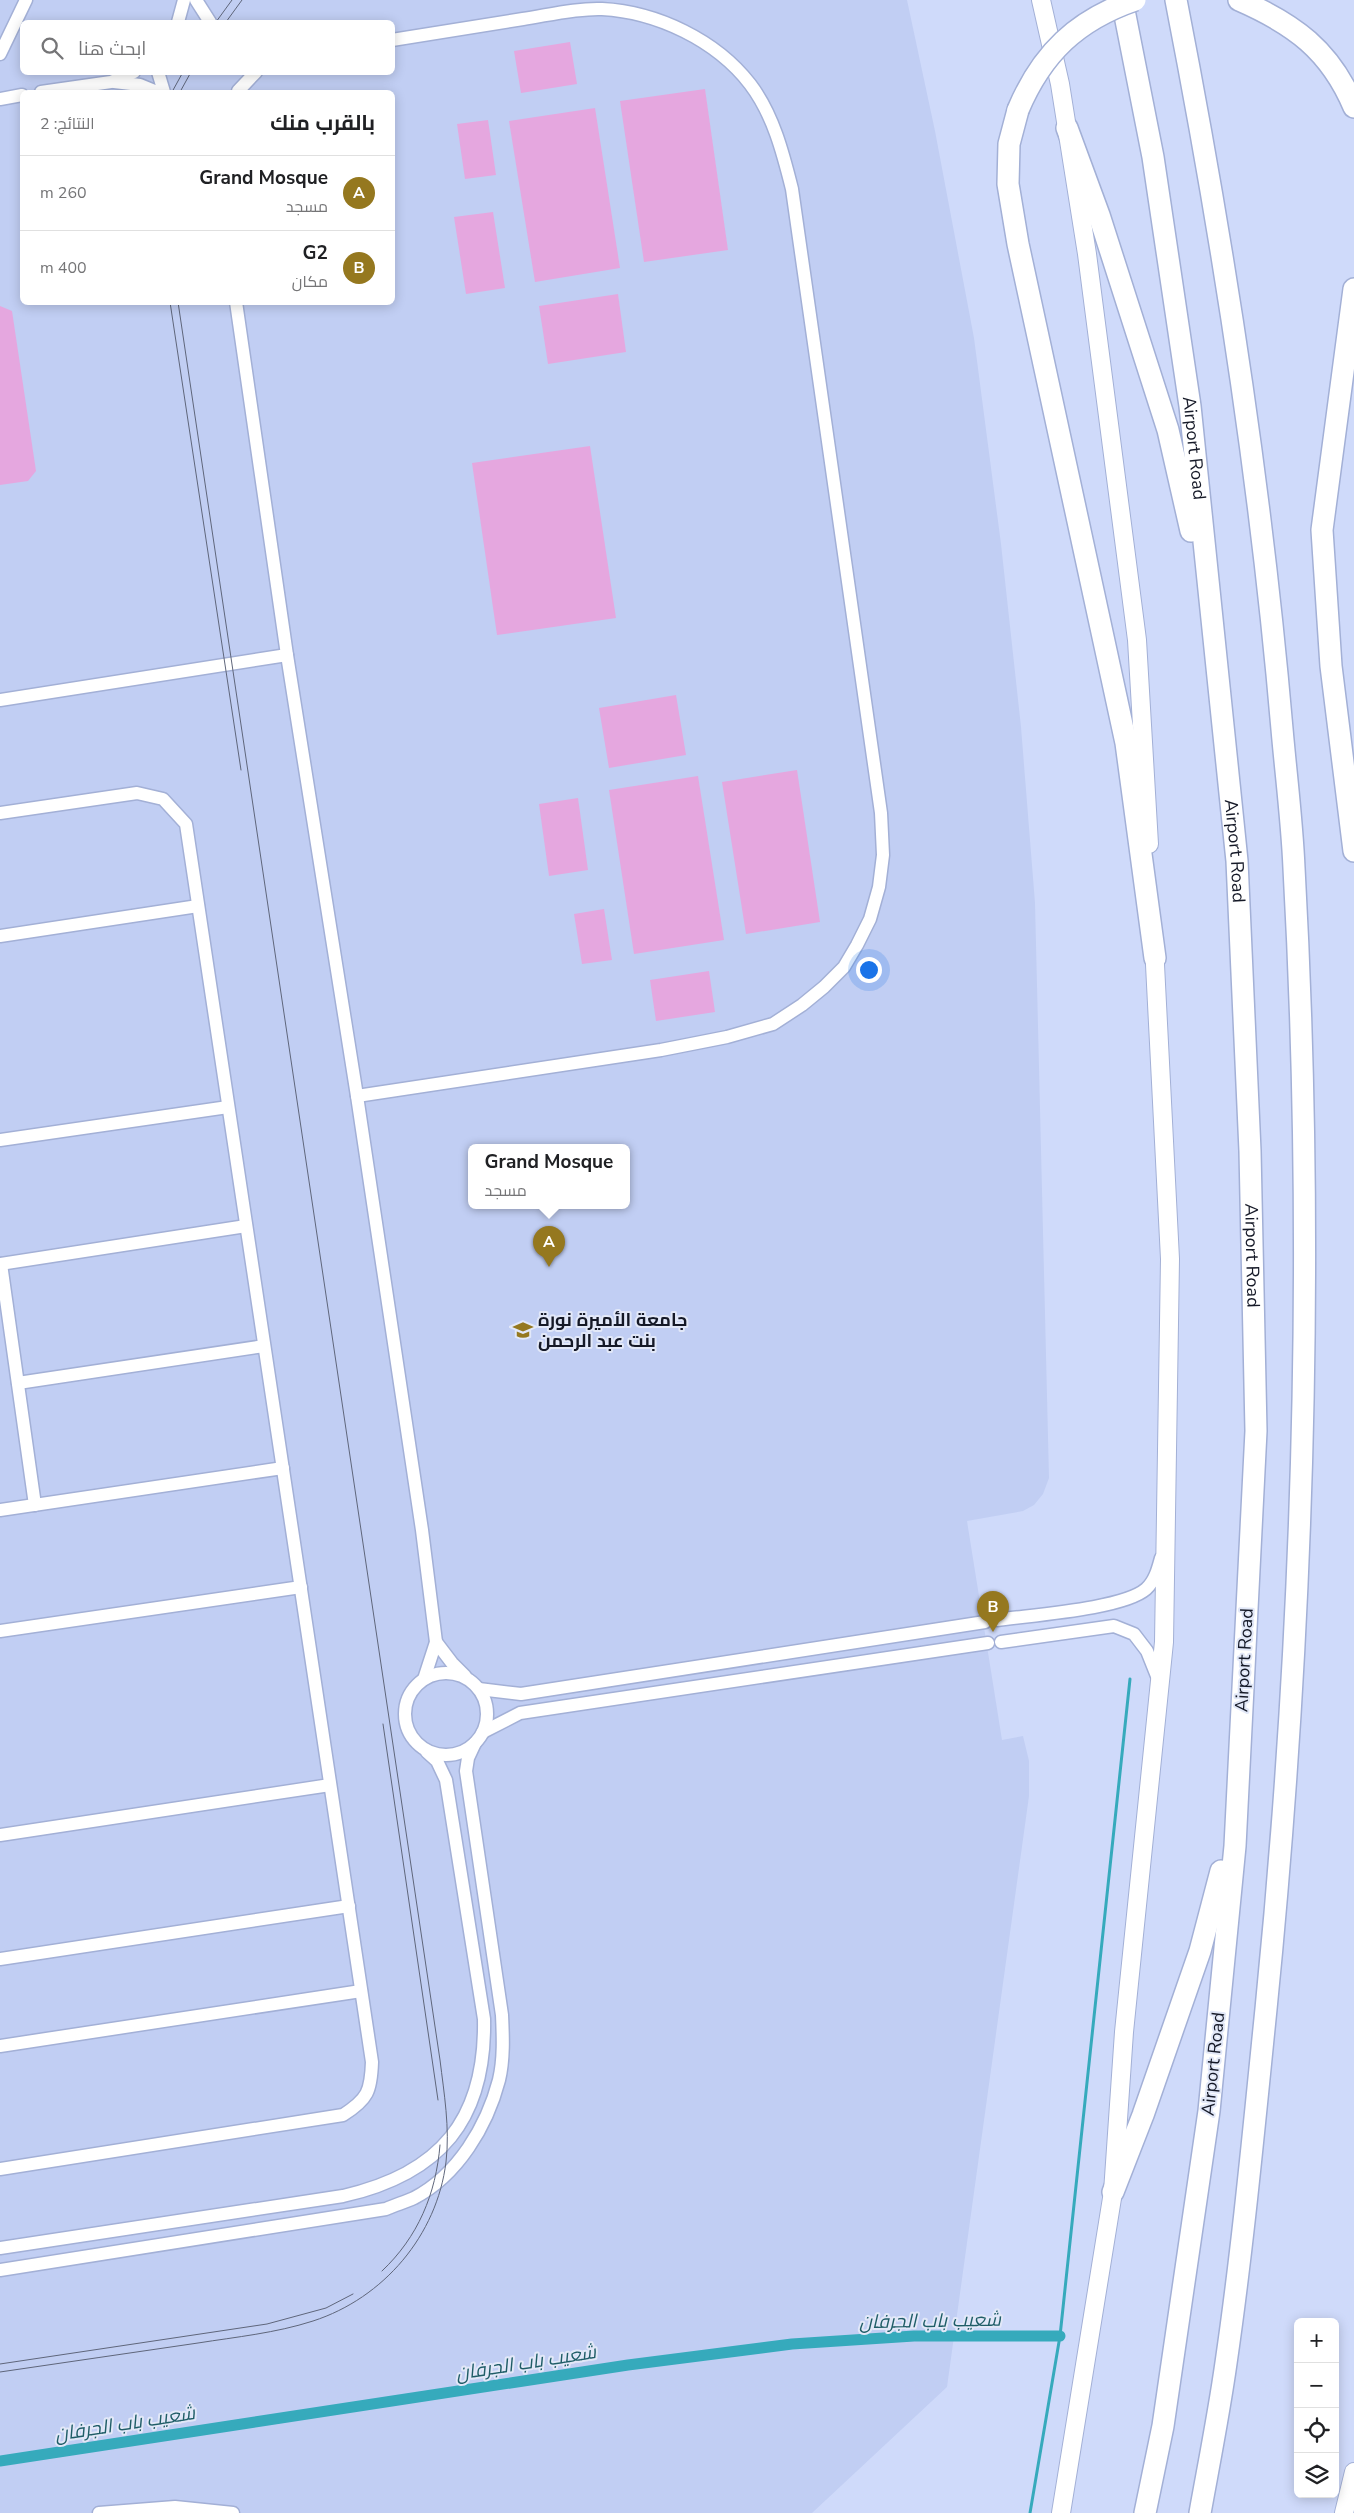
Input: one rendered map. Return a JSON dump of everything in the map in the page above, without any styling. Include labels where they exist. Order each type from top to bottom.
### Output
[{"type":"highway","name":"Airport Road","points":[[1122,0],[1153,156],[1187,387],[1237,861],[1250,1151],[1256,1431],[1235,1846],[1209,2111],[1163,2426],[1145,2513]]},
{"type":"highway","points":[[1135,0],[1097,15],[1062,40],[1038,71],[1018,110],[1009,144],[1008,184],[1020,254],[1126,742],[1155,958]]},
{"type":"highway","points":[[1176,0],[1202,135],[1239,353],[1272,613],[1294,865],[1303,1130],[1304,1418],[1297,1616],[1280,1866],[1251,2159],[1226,2366],[1200,2513]]},
{"type":"highway","points":[[1239,0],[1268,13],[1310,40],[1334,68],[1354,107]]},
{"type":"highway","points":[[1067,128],[1099,216],[1168,430],[1213,636]]},
{"type":"highway","points":[[1354,289],[1322,530],[1331,666],[1354,850]]},
{"type":"highway","points":[[1113,2192],[1143,2115],[1200,1951],[1218,1889],[1239,1772]]},
{"type":"main road","points":[[1041,0],[1067,128],[1088,254],[1137,640],[1170,1258],[1164,1642],[1125,2022],[1113,2192],[1061,2513]]},
{"type":"main road","points":[[1344,2513],[1354,2472]]},
{"type":"street","points":[[0,54],[26,0]]},
{"type":"street","points":[[179,20],[184,0]]},
{"type":"street","points":[[196,0],[209,20]]},
{"type":"street","points":[[357,1096],[661,1050],[727,1037],[773,1024],[802,1005],[844,967],[870,919],[879,887],[883,855],[881,813],[792,189],[782,151],[768,115],[750,85],[729,62],[700,39],[636,13],[601,9],[553,14],[395,40]]},
{"type":"street","points":[[55,90],[111,82],[127,75]]},
{"type":"street","points":[[159,75],[163,90]]},
{"type":"street","points":[[238,90],[241,75]]},
{"type":"street","points":[[239,90],[253,75]]},
{"type":"street","points":[[111,82],[140,86],[151,90]]},
{"type":"street","points":[[0,99],[20,95]]},
{"type":"street","points":[[236,305],[287,655],[357,1096],[422,1530],[436,1642],[424,1679]]},
{"type":"street","points":[[0,700],[287,655]]},
{"type":"street","points":[[0,813],[137,793],[163,799],[186,824],[372,2062],[371,2086],[362,2103],[343,2115],[0,2169]]},
{"type":"street","points":[[0,936],[198,906]]},
{"type":"street","points":[[0,1140],[228,1107]]},
{"type":"street","points":[[35,1505],[0,1264],[246,1226]]},
{"type":"street","points":[[18,1383],[264,1346]]},
{"type":"street","points":[[0,1510],[283,1468]]},
{"type":"street","points":[[479,1689],[521,1694],[1127,1600],[1147,1588],[1157,1574],[1166,1539]]},
{"type":"street","points":[[0,1631],[301,1587]]},
{"type":"street","points":[[1018,1617],[1015,1630],[1020,1638]]},
{"type":"street","points":[[483,1732],[520,1713],[1020,1638],[1114,1626],[1134,1634],[1147,1651],[1159,1683]]},
{"type":"street","points":[[0,2270],[386,2209],[415,2197],[448,2172],[468,2149],[481,2125],[499,2079],[503,2051],[502,2015],[466,1771],[468,1758],[483,1732],[487,1710],[479,1689],[452,1663],[436,1642]]},
{"type":"street","points":[[0,2248],[343,2196],[374,2189],[406,2175],[433,2156],[451,2136],[473,2102],[480,2078],[485,2049],[484,2019],[446,1780],[437,1761],[411,1736],[406,1724],[405,1711],[414,1687],[424,1679],[447,1673],[469,1680]]},
{"type":"street","points":[[427,1752],[454,1754],[475,1743]]},
{"type":"street","points":[[0,1835],[330,1785]]},
{"type":"street","points":[[0,1959],[349,1906]]},
{"type":"street","points":[[0,2046],[362,1991]]},
{"type":"street","points":[[99,2513],[175,2507],[233,2513]]},
{"type":"shaded area","name":"جامعة الأميرة نورة بنت عبد الرحمن","points":[[0,0],[907,0],[935,131],[974,338],[1001,544],[1021,727],[1035,903],[1049,1478],[1043,1494],[1034,1505],[1023,1511],[967,1521],[1002,1740],[1023,1736],[1029,1761],[1029,1796],[947,2387],[812,2513],[0,2513]]},
{"type":"shaded area","points":[[570,42],[577,84],[521,93],[514,51]]},
{"type":"shaded area","points":[[705,89],[728,250],[644,262],[620,101]]},
{"type":"shaded area","points":[[595,108],[620,268],[535,282],[509,121]]},
{"type":"shaded area","points":[[488,120],[496,175],[465,179],[457,124]]},
{"type":"shaded area","points":[[493,212],[505,288],[466,294],[454,217]]},
{"type":"shaded area","points":[[618,294],[626,352],[548,364],[539,306]]},
{"type":"shaded area","points":[[0,306],[12,311],[36,471],[28,481],[0,485]]},
{"type":"shaded area","points":[[590,446],[616,618],[497,635],[472,463]]},
{"type":"shaded area","points":[[676,695],[686,755],[609,768],[599,708]]},
{"type":"shaded area","points":[[797,770],[820,922],[746,934],[722,782]]},
{"type":"shaded area","points":[[698,776],[724,940],[634,954],[609,790]]},
{"type":"shaded area","points":[[578,798],[588,870],[549,876],[539,804]]},
{"type":"shaded area","points":[[604,909],[612,960],[582,964],[574,914]]},
{"type":"shaded area","points":[[709,971],[715,1012],[656,1021],[650,980]]},
{"type":"waterway","points":[[1030,2513],[1060,2336],[1130,1679]]},
{"type":"waterway","name":"شعيب باب الجرفان","points":[[0,2461],[628,2365],[792,2344],[914,2336],[1060,2336]]},
{"type":"tram line","points":[[217,20],[232,0]]},
{"type":"tram line","points":[[227,20],[242,0]]},
{"type":"tram line","points":[[173,90],[181,75]]},
{"type":"tram line","points":[[181,90],[189,75]]},
{"type":"tram line","points":[[170,305],[241,770]]},
{"type":"tram line","points":[[0,2372],[270,2332],[313,2321],[339,2311],[362,2297],[384,2280],[403,2260],[419,2238],[441,2189],[446,2162],[447,2123],[440,2060],[178,305]]},
{"type":"tram line","points":[[383,1724],[438,2100]]},
{"type":"tram line","points":[[382,2271],[406,2244],[423,2214],[434,2181],[440,2145]]},
{"type":"tram line","points":[[0,2364],[267,2324],[326,2308],[353,2294]]},
{"type":"place","name":"Grand Mosque","points":[[549,1267]]},
{"type":"place","name":"جامعة الأميرة نورة بنت عبد الرحمن","points":[[523,1330]]},
{"type":"place","name":"G2","points":[[993,1632]]}]
